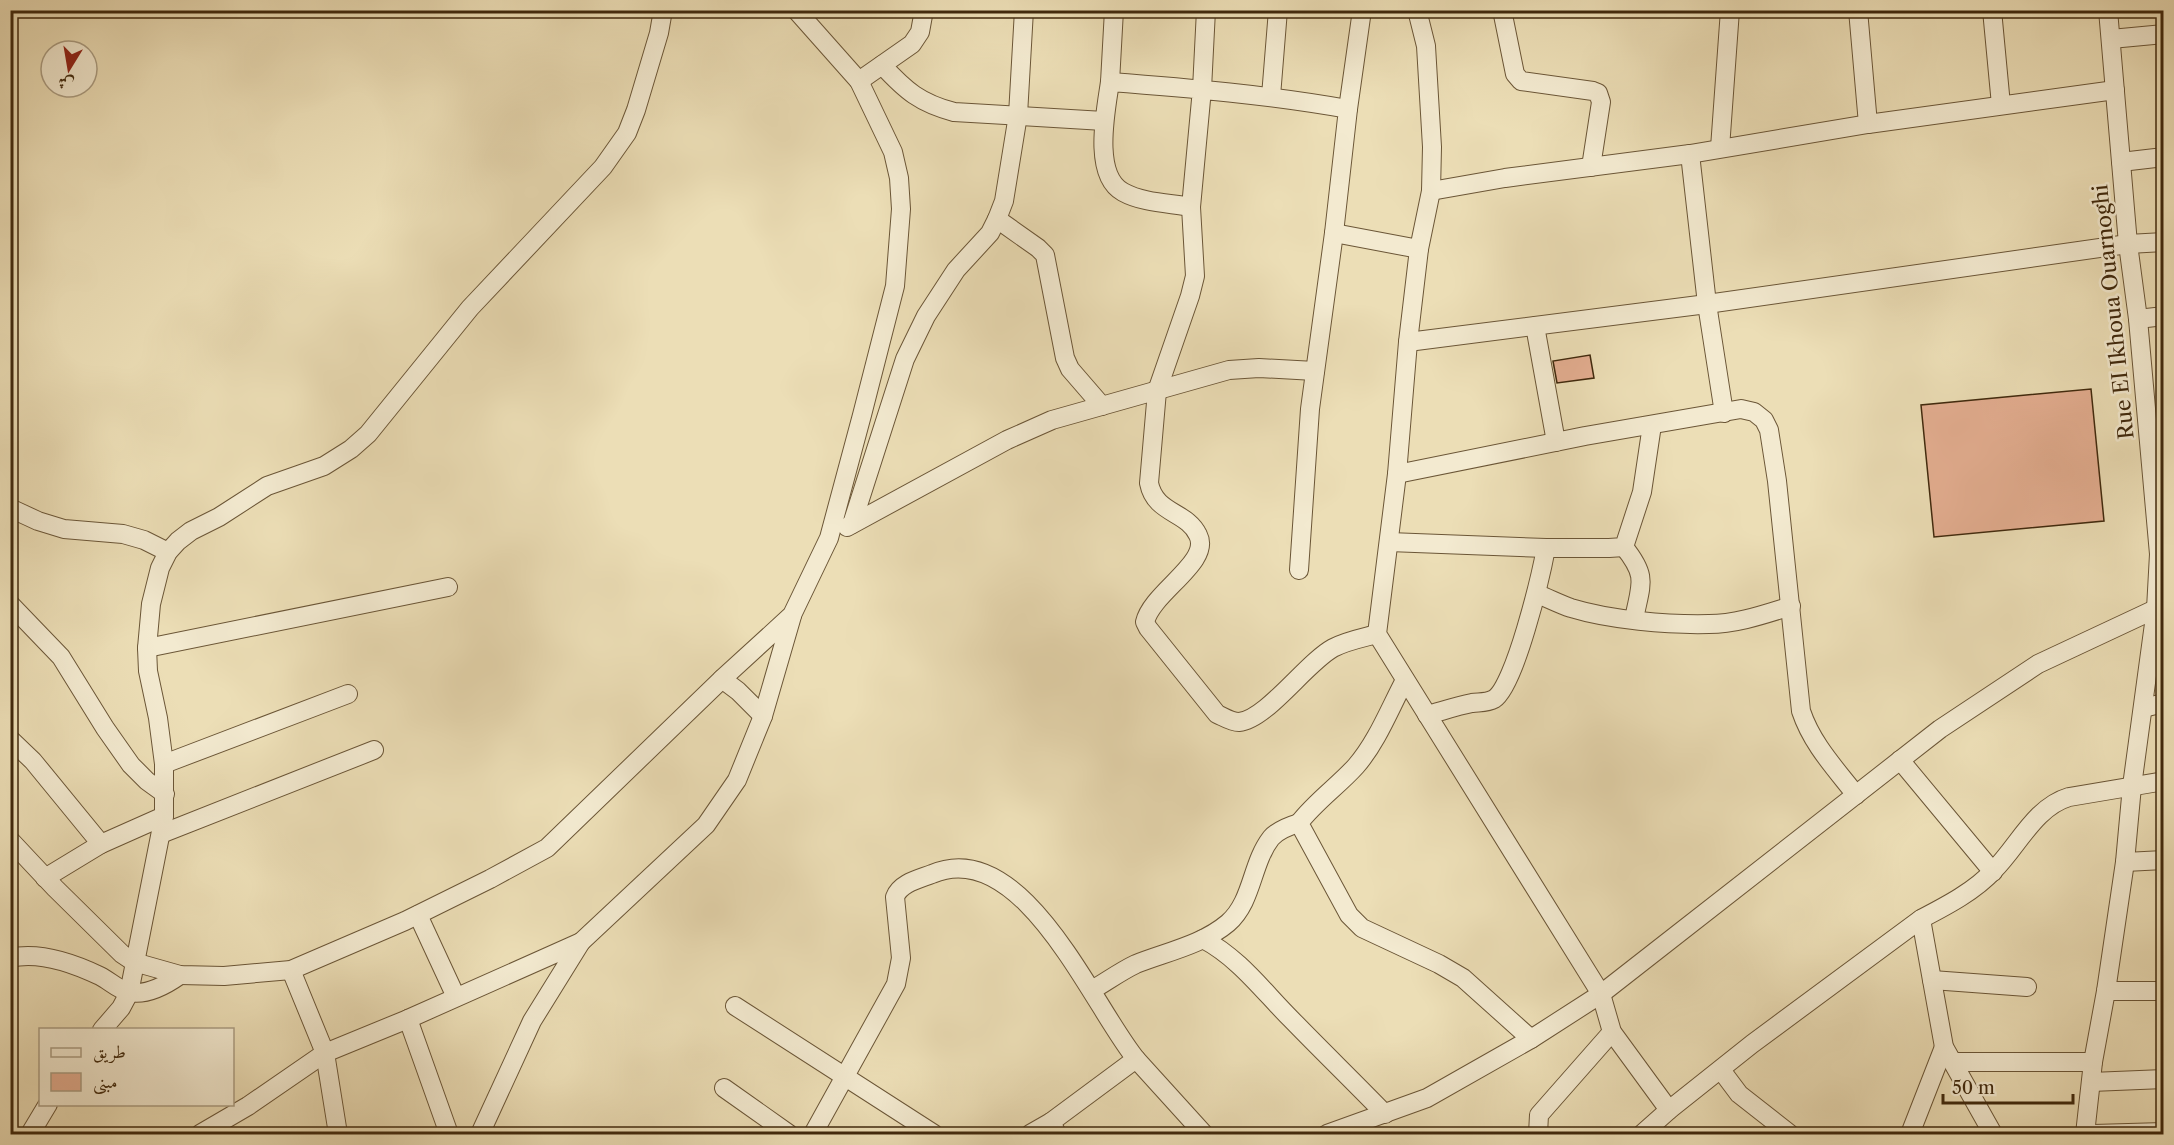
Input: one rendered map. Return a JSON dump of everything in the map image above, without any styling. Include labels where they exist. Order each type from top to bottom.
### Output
[{"type":"street","points":[[103,1028],[121,1008],[129,993],[164,816],[164,764],[158,718],[148,671],[147,648],[152,604],[160,568],[168,552],[191,531],[219,517],[267,486],[324,466],[351,449],[368,434],[470,308],[603,167],[627,133],[659,33],[663,10]]},
{"type":"street","points":[[480,1134],[532,1021],[581,942],[706,825],[736,780],[763,716],[792,615],[829,538],[895,286],[901,209],[899,178],[893,152],[859,81],[796,10]]},
{"type":"street","points":[[859,81],[912,44],[920,32],[924,10]]},
{"type":"street","points":[[852,524],[905,359],[926,316],[956,270],[990,234],[1004,201],[1018,115],[1024,10]]},
{"type":"street","points":[[1114,10],[1110,82],[1104,121],[1104,166],[1120,191],[1139,198],[1191,207]]},
{"type":"street","points":[[1206,10],[1202,88],[1191,207],[1195,276],[1156,390],[1149,472],[1151,495],[1159,504],[1195,529],[1200,538],[1201,550],[1194,562],[1150,607],[1145,622],[1217,714],[1228,720],[1239,722],[1251,718],[1274,702],[1332,648],[1377,634]]},
{"type":"street","points":[[1271,96],[1278,10]]},
{"type":"street","points":[[1299,570],[1310,409],[1362,10]]},
{"type":"street","points":[[1417,10],[1426,46],[1432,147],[1431,191],[1419,249],[1408,342],[1397,474],[1377,634],[1601,994],[1612,1032],[1669,1110]]},
{"type":"street","points":[[1502,10],[1515,75],[1518,79],[1526,83],[1593,91],[1600,97],[1591,167]]},
{"type":"street","points":[[1720,148],[1730,10]]},
{"type":"street","points":[[1858,10],[1868,124]]},
{"type":"street","points":[[1992,10],[2001,105]]},
{"type":"street","name":"Rue EI Ikhoua Ouarnoghi","points":[[2085,1134],[2093,1062],[2125,862],[2132,786],[2143,708],[2161,607],[2159,554],[2138,319],[2128,244],[2108,10]]},
{"type":"street","points":[[2111,39],[2163,34]]},
{"type":"street","points":[[882,65],[912,94],[932,106],[954,112],[1104,121]]},
{"type":"street","points":[[1110,82],[1202,88],[1271,96],[1348,109]]},
{"type":"street","points":[[1431,191],[1505,178],[1690,154],[1868,124],[2115,90]]},
{"type":"street","points":[[1690,154],[1707,304],[1724,413]]},
{"type":"street","points":[[2121,162],[2163,157]]},
{"type":"street","points":[[997,219],[1045,255],[1065,358],[1070,369],[1102,406]]},
{"type":"street","points":[[1334,233],[1419,249]]},
{"type":"street","points":[[1408,342],[1707,304],[2128,244],[2163,242]]},
{"type":"street","points":[[2138,319],[2163,316]]},
{"type":"street","points":[[1535,326],[1556,442]]},
{"type":"street","points":[[829,538],[1007,440],[1052,420],[1229,370],[1259,368],[1315,371]]},
{"type":"street","points":[[1397,474],[1556,442],[1741,409],[1754,412],[1764,420],[1769,430],[1777,481],[1801,711],[1807,731],[1856,795]]},
{"type":"street","points":[[1624,547],[1642,492],[1652,425]]},
{"type":"street","points":[[10,508],[38,521],[64,529],[123,534],[144,540],[168,552]]},
{"type":"street","points":[[1389,542],[1546,548],[1609,549],[1624,547]]},
{"type":"street","points":[[1624,547],[1640,569],[1641,576],[1634,619]]},
{"type":"street","points":[[1427,715],[1496,698],[1501,691],[1516,658],[1537,594],[1546,548]]},
{"type":"street","points":[[147,648],[448,587]]},
{"type":"street","points":[[1537,594],[1601,615],[1711,625],[1753,617],[1791,606]]},
{"type":"street","points":[[10,604],[61,657],[130,765],[165,794]]},
{"type":"street","points":[[1327,1134],[1427,1098],[1531,1039],[1601,994],[1900,760],[1967,711],[2038,664],[2161,607]]},
{"type":"street","points":[[10,840],[122,954],[134,962],[180,975],[225,976],[291,970],[418,915],[547,848],[722,679],[792,615]]},
{"type":"street","points":[[722,679],[738,691],[763,716]]},
{"type":"street","points":[[1092,990],[1134,965],[1203,939],[1226,924],[1239,912],[1271,838],[1284,828],[1299,823],[1314,804],[1355,766],[1368,749],[1405,680]]},
{"type":"street","points":[[164,764],[348,694]]},
{"type":"street","points":[[2143,708],[2163,703]]},
{"type":"street","points":[[10,739],[33,761],[101,844]]},
{"type":"street","points":[[161,834],[374,750]]},
{"type":"street","points":[[1900,760],[1993,872]]},
{"type":"street","points":[[1642,1134],[1752,1044],[1921,919],[1940,910],[1993,872],[2044,811],[2056,802],[2069,797],[2163,781]]},
{"type":"street","points":[[45,878],[101,844],[164,816]]},
{"type":"street","points":[[1299,823],[1349,915],[1362,928],[1439,964],[1463,978],[1531,1039]]},
{"type":"street","points":[[2125,862],[2163,860]]},
{"type":"street","points":[[813,1134],[896,984],[901,958],[895,897],[897,891],[905,885],[943,869],[967,867],[988,874],[1014,890],[1032,908],[1092,990],[1117,1034],[1136,1059],[1204,1134]]},
{"type":"street","points":[[418,915],[456,998]]},
{"type":"street","points":[[1921,919],[1948,1055],[1993,1134]]},
{"type":"street","points":[[1203,939],[1215,945],[1240,966],[1385,1114]]},
{"type":"street","points":[[200,1134],[248,1106],[325,1053],[408,1019],[581,942]]},
{"type":"street","points":[[13,954],[39,956],[79,968],[101,976],[129,993],[164,987],[180,975]]},
{"type":"street","points":[[291,970],[325,1053],[338,1134]]},
{"type":"street","points":[[1932,980],[2027,987]]},
{"type":"street","points":[[2106,991],[2163,991]]},
{"type":"street","points":[[735,1006],[934,1134]]},
{"type":"street","points":[[408,1019],[449,1134]]},
{"type":"street","points":[[1539,1134],[1539,1115],[1612,1032]]},
{"type":"street","points":[[1948,1055],[2093,1062]]},
{"type":"street","points":[[1910,1134],[1948,1055]]},
{"type":"street","points":[[1030,1134],[1054,1128],[1136,1059]]},
{"type":"street","points":[[1720,1070],[1739,1094],[1790,1134]]},
{"type":"street","points":[[2091,1082],[2163,1079]]},
{"type":"street","points":[[724,1088],[789,1134]]},
{"type":"street","points":[[30,1134],[47,1106]]},
{"type":"street","points":[[2093,1134],[2163,1132]]},
{"type":"building","points":[[1590,355],[1594,378],[1557,383],[1553,361]]},
{"type":"building","points":[[2091,389],[2104,521],[1934,537],[1921,405]]}]
